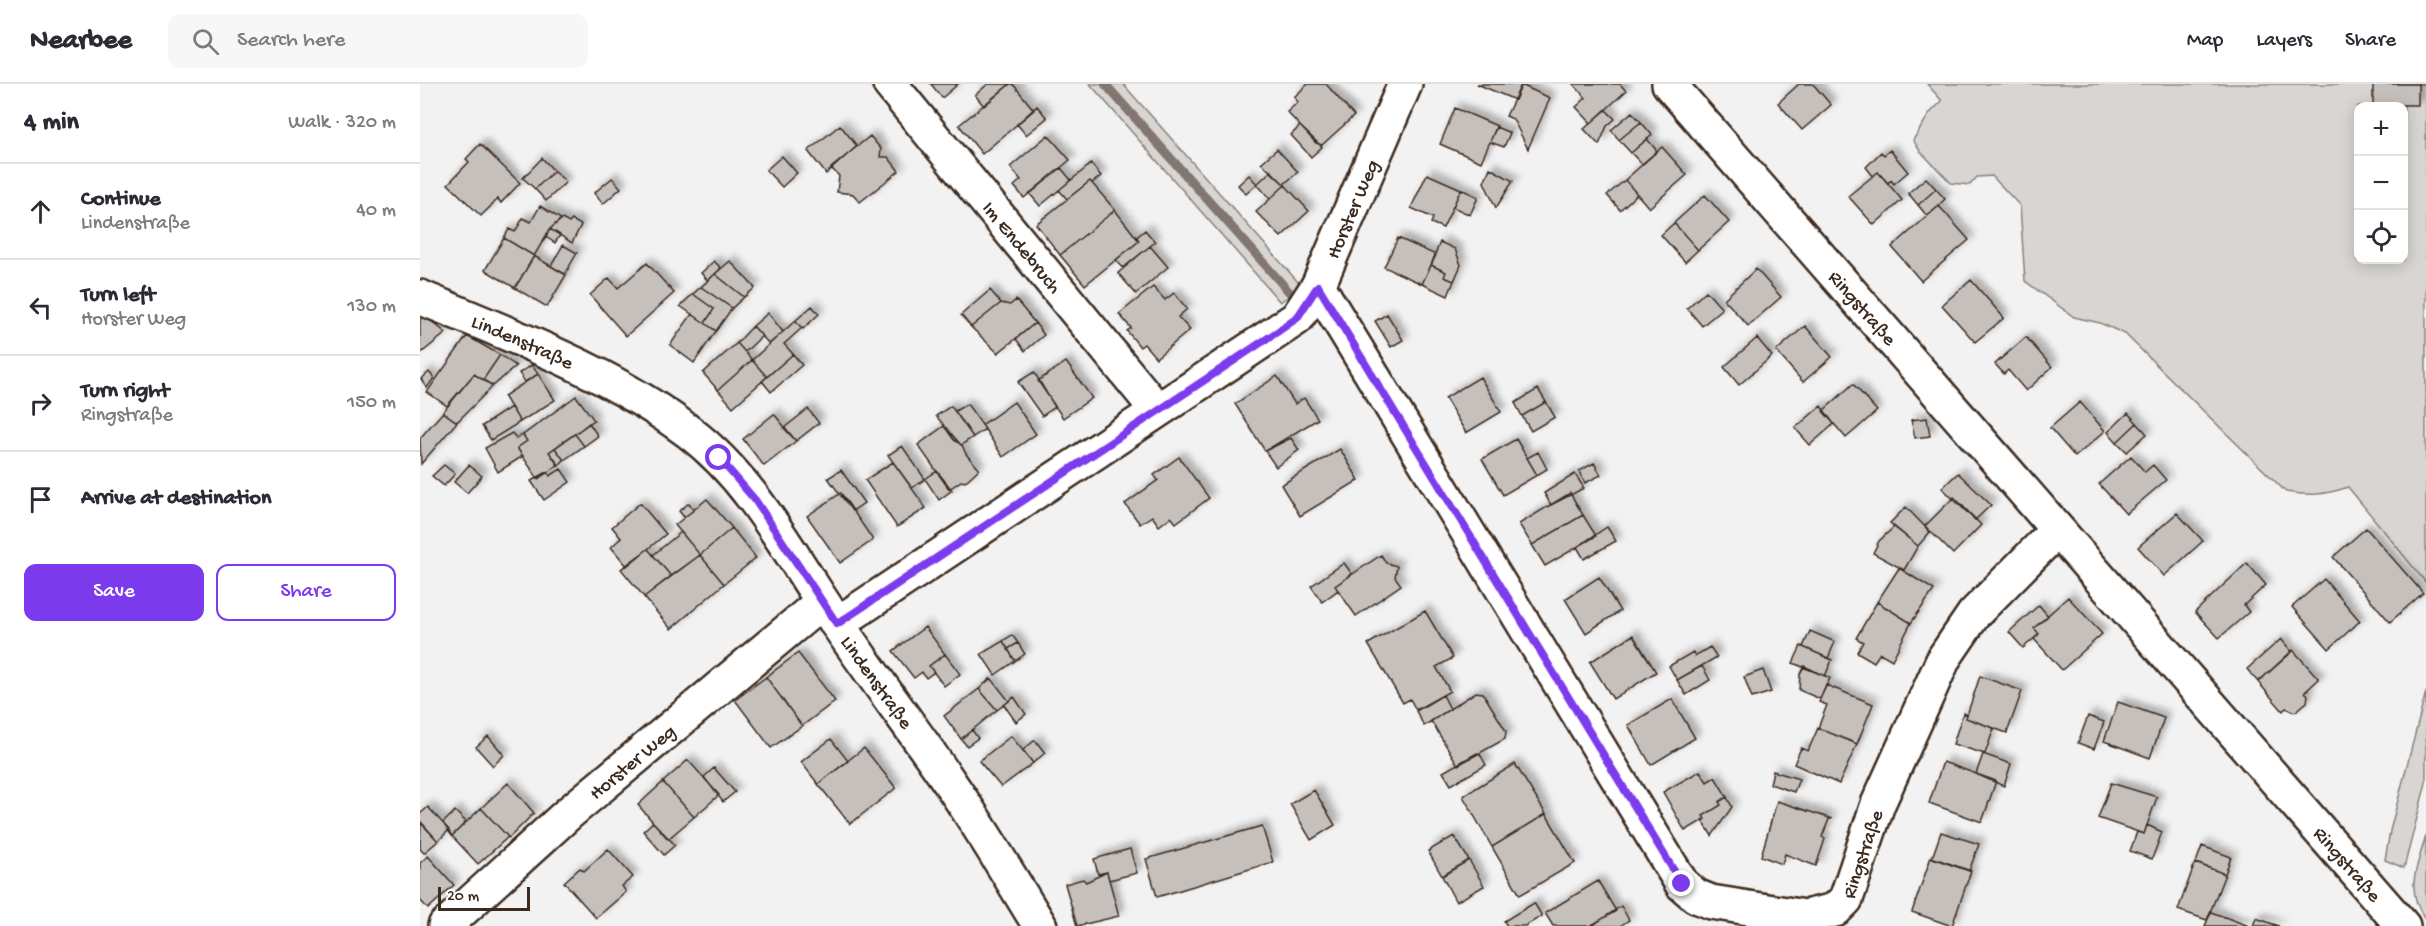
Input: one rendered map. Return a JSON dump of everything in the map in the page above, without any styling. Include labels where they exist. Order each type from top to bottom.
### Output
[{"type":"street","name":"Im Endebruch","points":[[890,84],[1157,410]]},
{"type":"street","name":"Horster Weg","points":[[445,926],[568,813],[829,613],[1157,410],[1297,318],[1318,286],[1405,84]]},
{"type":"street","name":"Ringstraße","points":[[1669,84],[2403,926]]},
{"type":"street","name":"Ringstraße","points":[[1318,286],[1682,884],[1696,896],[1711,902],[1805,917],[1835,910],[1846,899],[1878,804],[1944,658],[1974,614],[2057,530]]},
{"type":"street","name":"Lindenstraße","points":[[420,297],[578,365],[647,402],[690,433],[719,458],[755,500],[829,613],[969,812],[1040,926]]},
{"type":"shaded area","points":[[1090,84],[1123,84],[1299,283],[1292,294],[1280,302]]},
{"type":"shaded area","points":[[1927,84],[2426,84],[2426,583],[2348,487],[2317,494],[2286,492],[2125,334],[2100,323],[2074,317],[2025,281],[2020,206],[1992,176],[1977,177],[1970,185],[1951,183],[1920,151],[1913,140],[1930,113],[1942,101]]},
{"type":"shaded area","points":[[2426,692],[2426,783],[2404,868],[2385,860],[2390,831]]},
{"type":"shaded area","points":[[2426,836],[2426,920],[2415,899],[2414,878]]},
{"type":"building","points":[[931,84],[958,84],[942,98]]},
{"type":"building","points":[[988,84],[1010,84],[984,106],[975,95]]},
{"type":"building","points":[[1010,84],[1013,84],[1034,110],[982,154],[959,125]]},
{"type":"building","points":[[1308,84],[1326,84],[1354,116],[1322,145],[1316,143],[1287,112],[1298,102],[1294,97]]},
{"type":"building","points":[[1477,84],[1522,84],[1515,100]]},
{"type":"building","points":[[1573,84],[1620,84],[1626,91],[1591,123],[1576,107],[1586,98]]},
{"type":"building","points":[[1799,84],[1813,84],[1831,105],[1802,130],[1778,103]]},
{"type":"building","points":[[2373,84],[2418,84],[2418,105],[2408,105],[2408,102],[2373,102]]},
{"type":"building","points":[[1521,85],[1550,98],[1528,149],[1513,119],[1506,116]]},
{"type":"building","points":[[1037,106],[1047,118],[1026,135],[1017,124]]},
{"type":"building","points":[[1455,108],[1497,126],[1481,162],[1440,144]]},
{"type":"building","points":[[1606,110],[1615,119],[1607,126],[1599,145],[1584,129]]},
{"type":"building","points":[[1632,112],[1641,122],[1619,140],[1611,130]]},
{"type":"building","points":[[1641,122],[1652,135],[1631,153],[1619,140]]},
{"type":"building","points":[[840,125],[857,146],[826,174],[808,151]]},
{"type":"building","points":[[1300,126],[1322,147],[1311,157],[1291,135]]},
{"type":"building","points":[[1496,127],[1510,133],[1504,147],[1490,142]]},
{"type":"building","points":[[1048,135],[1070,160],[1024,198],[1014,186],[1021,180],[1010,167]]},
{"type":"building","points":[[870,136],[881,149],[880,157],[888,157],[899,171],[860,202],[853,194],[837,192],[839,176],[831,168]]},
{"type":"building","points":[[1647,139],[1657,151],[1642,164],[1631,153]]},
{"type":"building","points":[[480,144],[520,183],[501,203],[498,199],[481,216],[448,184],[469,162],[466,159]]},
{"type":"building","points":[[1662,147],[1687,175],[1649,208],[1625,180]]},
{"type":"building","points":[[1277,149],[1298,172],[1284,184],[1261,163]]},
{"type":"building","points":[[1890,150],[1908,172],[1894,184],[1891,180],[1888,183],[1878,172],[1873,176],[1866,167],[1881,152],[1884,155]]},
{"type":"building","points":[[782,156],[797,173],[782,187],[766,170]]},
{"type":"building","points":[[542,158],[554,171],[535,189],[523,178]]},
{"type":"building","points":[[1091,164],[1101,176],[1092,183],[1090,181],[1067,199],[1059,190]]},
{"type":"building","points":[[1061,168],[1071,180],[1040,206],[1030,194]]},
{"type":"building","points":[[1490,168],[1513,181],[1496,208],[1484,182]]},
{"type":"building","points":[[554,171],[566,182],[546,201],[535,189]]},
{"type":"building","points":[[1271,171],[1285,185],[1270,199],[1257,184]]},
{"type":"building","points":[[1878,172],[1902,200],[1874,225],[1848,196]]},
{"type":"building","points":[[1427,174],[1461,189],[1443,228],[1431,223],[1433,218],[1411,208]]},
{"type":"building","points":[[1249,175],[1257,184],[1246,194],[1238,185]]},
{"type":"building","points":[[612,178],[621,188],[603,204],[594,193]]},
{"type":"building","points":[[1926,178],[1936,189],[1918,205],[1908,193]]},
{"type":"building","points":[[1625,180],[1637,194],[1620,210],[1607,195]]},
{"type":"building","points":[[1090,181],[1115,210],[1060,255],[1036,224]]},
{"type":"building","points":[[1285,185],[1309,211],[1281,237],[1256,212]]},
{"type":"building","points":[[1461,189],[1478,197],[1470,215],[1453,207]]},
{"type":"building","points":[[1936,189],[1945,199],[1927,216],[1918,205]]},
{"type":"building","points":[[1705,195],[1729,222],[1698,250],[1674,223]]},
{"type":"building","points":[[540,206],[561,219],[550,229],[534,256],[504,238],[509,229],[515,232],[523,218],[531,222]]},
{"type":"building","points":[[1939,206],[1969,240],[1921,281],[1892,247]]},
{"type":"building","points":[[1115,210],[1139,241],[1085,285],[1060,255]]},
{"type":"building","points":[[562,219],[569,223],[572,220],[581,225],[572,243],[550,229]]},
{"type":"building","points":[[1674,223],[1698,250],[1685,262],[1661,235]]},
{"type":"building","points":[[550,229],[560,235],[555,243],[546,237]]},
{"type":"building","points":[[1145,230],[1155,242],[1123,268],[1116,260],[1139,241],[1137,237]]},
{"type":"building","points":[[504,238],[534,256],[515,288],[485,270]]},
{"type":"building","points":[[1398,238],[1436,255],[1422,284],[1384,267]]},
{"type":"building","points":[[1440,242],[1455,249],[1461,265],[1454,281],[1444,277],[1446,272],[1431,265]]},
{"type":"building","points":[[563,245],[577,253],[565,274],[551,266]]},
{"type":"building","points":[[1150,246],[1168,267],[1136,294],[1118,273]]},
{"type":"building","points":[[534,256],[566,275],[547,307],[515,288]]},
{"type":"building","points":[[714,261],[721,268],[708,281],[701,273]]},
{"type":"building","points":[[730,261],[755,288],[744,297],[715,274]]},
{"type":"building","points":[[647,263],[674,293],[626,336],[590,295],[609,278],[618,288]]},
{"type":"building","points":[[1431,265],[1446,272],[1444,277],[1454,281],[1448,296],[1422,284]]},
{"type":"building","points":[[1756,269],[1781,297],[1748,326],[1724,299]]},
{"type":"building","points":[[715,274],[744,297],[732,308],[701,287]]},
{"type":"building","points":[[1971,280],[2004,318],[1975,342],[1942,305]]},
{"type":"building","points":[[701,287],[732,308],[716,331],[705,323],[714,309],[693,294]]},
{"type":"building","points":[[1153,287],[1165,300],[1174,293],[1187,309],[1178,317],[1190,330],[1156,358],[1144,344],[1140,347],[1127,331],[1131,328],[1119,314]]},
{"type":"building","points":[[990,290],[1001,303],[971,327],[961,315]]},
{"type":"building","points":[[1706,291],[1722,309],[1702,326],[1687,308]]},
{"type":"building","points":[[693,294],[714,309],[705,323],[680,306]]},
{"type":"building","points":[[1016,300],[1035,323],[998,353],[971,327],[1001,303],[1010,305]]},
{"type":"building","points":[[812,306],[819,314],[803,329],[795,321]]},
{"type":"building","points":[[768,313],[783,332],[769,344],[753,326]]},
{"type":"building","points":[[692,314],[716,331],[694,363],[670,345]]},
{"type":"building","points":[[1387,314],[1403,340],[1391,347],[1375,321]]},
{"type":"building","points":[[425,316],[446,333],[420,354],[420,320]]},
{"type":"building","points":[[795,321],[802,328],[784,344],[793,354],[767,377],[752,360]]},
{"type":"building","points":[[1035,323],[1044,335],[1025,351],[1016,339]]},
{"type":"building","points":[[753,326],[762,336],[745,352],[737,343]]},
{"type":"building","points":[[1805,326],[1832,357],[1803,382],[1776,351]]},
{"type":"building","points":[[467,336],[500,355],[483,380],[474,374],[447,406],[427,392]]},
{"type":"building","points":[[2026,337],[2052,367],[2026,391],[2008,370],[2004,374],[1995,364]]},
{"type":"building","points":[[1757,338],[1772,356],[1739,385],[1724,367]]},
{"type":"building","points":[[737,343],[752,360],[718,390],[703,373]]},
{"type":"building","points":[[793,354],[802,365],[771,392],[762,381]]},
{"type":"building","points":[[500,355],[516,366],[493,386],[483,380]]},
{"type":"building","points":[[752,360],[767,377],[733,407],[718,390]]},
{"type":"building","points":[[1066,362],[1092,398],[1063,418],[1038,381]]},
{"type":"building","points":[[532,365],[538,374],[525,382],[519,373]]},
{"type":"building","points":[[429,372],[434,378],[427,388],[421,379]]},
{"type":"building","points":[[1034,372],[1055,407],[1042,416],[1018,382]]},
{"type":"building","points":[[474,374],[493,386],[457,422],[443,412]]},
{"type":"building","points":[[538,374],[555,400],[520,422],[504,396]]},
{"type":"building","points":[[1277,376],[1295,404],[1304,398],[1318,419],[1265,451],[1235,404]]},
{"type":"building","points":[[1480,377],[1501,412],[1466,433],[1445,398]]},
{"type":"building","points":[[1853,384],[1877,411],[1846,438],[1823,411]]},
{"type":"building","points":[[1538,389],[1546,402],[1522,416],[1515,403]]},
{"type":"building","points":[[576,396],[594,420],[549,452],[558,465],[538,479],[517,448],[527,441],[523,435]]},
{"type":"building","points":[[1014,402],[1036,434],[1003,457],[982,425]]},
{"type":"building","points":[[1546,402],[1555,417],[1531,431],[1522,416]]},
{"type":"building","points":[[2080,402],[2105,431],[2075,457],[2050,428]]},
{"type":"building","points":[[967,404],[985,429],[973,437],[955,411]]},
{"type":"building","points":[[951,406],[973,437],[961,445],[936,416]]},
{"type":"building","points":[[1821,406],[1834,424],[1810,445],[1795,428]]},
{"type":"building","points":[[511,407],[520,422],[491,440],[482,426]]},
{"type":"building","points":[[808,409],[819,423],[796,441],[784,428]]},
{"type":"building","points":[[443,412],[457,422],[421,464],[420,438]]},
{"type":"building","points":[[2128,413],[2137,423],[2117,442],[2108,432]]},
{"type":"building","points":[[774,414],[796,441],[764,466],[743,439]]},
{"type":"building","points":[[1927,418],[1930,436],[1915,438],[1911,420]]},
{"type":"building","points":[[589,423],[598,436],[584,446],[575,434]]},
{"type":"building","points":[[2137,423],[2147,434],[2127,452],[2117,442]]},
{"type":"building","points":[[944,426],[954,440],[962,445],[966,454],[979,469],[965,482],[961,481],[949,489],[918,445]]},
{"type":"building","points":[[512,433],[516,438],[523,435],[527,441],[517,448],[523,456],[498,472],[485,448]]},
{"type":"building","points":[[575,434],[584,446],[564,460],[555,448]]},
{"type":"building","points":[[1291,438],[1299,450],[1276,467],[1265,451]]},
{"type":"building","points":[[1516,439],[1537,475],[1503,495],[1482,459]]},
{"type":"building","points":[[902,446],[925,479],[912,488],[888,455]]},
{"type":"building","points":[[555,448],[564,460],[559,465],[549,452]]},
{"type":"building","points":[[1340,449],[1359,480],[1300,516],[1281,485]]},
{"type":"building","points":[[1538,452],[1547,469],[1537,475],[1527,458]]},
{"type":"building","points":[[2131,456],[2145,472],[2153,465],[2166,480],[2126,514],[2099,484]]},
{"type":"building","points":[[1179,457],[1209,498],[1176,523],[1171,517],[1159,526],[1152,516],[1140,524],[1125,504],[1158,480],[1154,475]]},
{"type":"building","points":[[893,462],[926,508],[897,527],[865,480]]},
{"type":"building","points":[[1594,463],[1601,475],[1585,483],[1579,471]]},
{"type":"building","points":[[444,465],[455,474],[444,486],[432,476]]},
{"type":"building","points":[[469,465],[482,476],[467,493],[454,482]]},
{"type":"building","points":[[561,469],[570,482],[544,500],[531,481],[547,472],[550,476]]},
{"type":"building","points":[[841,470],[864,503],[852,511],[828,478]]},
{"type":"building","points":[[937,471],[952,490],[939,500],[925,479]]},
{"type":"building","points":[[1958,473],[1991,505],[1975,520],[1942,488]]},
{"type":"building","points":[[1575,474],[1584,488],[1551,505],[1544,493]]},
{"type":"building","points":[[841,493],[873,540],[840,563],[807,516]]},
{"type":"building","points":[[1570,493],[1583,515],[1532,545],[1519,524]]},
{"type":"building","points":[[1954,497],[1981,525],[1953,554],[1925,526]]},
{"type":"building","points":[[707,499],[732,528],[700,555],[675,525]]},
{"type":"building","points":[[640,503],[666,534],[627,566],[611,547],[621,538],[612,527]]},
{"type":"building","points":[[689,503],[694,510],[684,517],[679,511]]},
{"type":"building","points":[[1906,507],[1930,532],[1918,546],[1890,523]]},
{"type":"building","points":[[2177,513],[2203,541],[2164,576],[2138,547]]},
{"type":"building","points":[[1583,515],[1596,536],[1545,566],[1532,545]]},
{"type":"building","points":[[1607,527],[1616,541],[1584,559],[1577,547]]},
{"type":"building","points":[[1894,527],[1918,546],[1904,570],[1873,553],[1879,541]]},
{"type":"building","points":[[732,528],[756,558],[724,584],[700,555]]},
{"type":"building","points":[[2366,528],[2423,593],[2390,622],[2333,557]]},
{"type":"building","points":[[681,532],[700,555],[671,576],[653,555]]},
{"type":"building","points":[[648,549],[671,576],[644,597],[621,569]]},
{"type":"building","points":[[700,555],[724,584],[671,629],[644,597]]},
{"type":"building","points":[[1381,555],[1386,563],[1397,566],[1395,577],[1401,585],[1356,616],[1335,586]]},
{"type":"building","points":[[1344,563],[1352,574],[1335,586],[1338,590],[1322,602],[1311,586]]},
{"type":"building","points":[[2247,563],[2266,585],[2244,605],[2249,612],[2219,638],[2195,612]]},
{"type":"building","points":[[1899,568],[1934,590],[1911,623],[1877,602]]},
{"type":"building","points":[[1599,577],[1620,611],[1586,633],[1565,599]]},
{"type":"building","points":[[2324,579],[2360,621],[2329,649],[2292,607]]},
{"type":"building","points":[[2068,597],[2102,634],[2062,670],[2034,639],[2039,634],[2034,628]]},
{"type":"building","points":[[1877,602],[1911,623],[1892,660],[1880,653],[1874,662],[1857,652],[1863,642],[1856,638]]},
{"type":"building","points":[[2039,605],[2048,616],[2034,628],[2039,634],[2023,648],[2009,632]]},
{"type":"building","points":[[1425,611],[1453,658],[1436,667],[1450,691],[1416,710],[1410,699],[1403,703],[1368,644]]},
{"type":"building","points":[[925,627],[945,654],[929,666],[934,672],[926,678],[922,672],[914,678],[893,651]]},
{"type":"building","points":[[1810,631],[1835,642],[1828,658],[1803,647]]},
{"type":"building","points":[[1012,635],[1018,643],[1008,649],[1003,641]]},
{"type":"building","points":[[1633,635],[1656,672],[1613,699],[1590,662]]},
{"type":"building","points":[[2281,639],[2292,652],[2258,682],[2247,669]]},
{"type":"building","points":[[1003,641],[1015,661],[995,675],[981,654]]},
{"type":"building","points":[[1018,643],[1025,654],[1015,661],[1008,649]]},
{"type":"building","points":[[1801,646],[1832,660],[1825,676],[1793,663]]},
{"type":"building","points":[[1710,647],[1717,657],[1677,680],[1669,666],[1693,652],[1695,656]]},
{"type":"building","points":[[2293,650],[2319,679],[2305,692],[2308,695],[2307,702],[2295,712],[2286,708],[2283,711],[2258,682]]},
{"type":"building","points":[[798,653],[835,701],[802,726],[766,677]]},
{"type":"building","points":[[945,654],[960,674],[944,686],[929,666]]},
{"type":"building","points":[[1702,666],[1710,680],[1686,695],[1677,680]]},
{"type":"building","points":[[1804,666],[1830,678],[1820,699],[1799,690],[1800,674]]},
{"type":"building","points":[[1763,670],[1771,692],[1752,698],[1744,677]]},
{"type":"building","points":[[1980,676],[2022,691],[2007,733],[1966,718]]},
{"type":"building","points":[[766,677],[802,726],[771,748],[735,700]]},
{"type":"building","points":[[991,678],[1009,701],[997,710],[979,689]]},
{"type":"building","points":[[1826,685],[1873,704],[1857,744],[1818,728],[1827,705],[1819,702]]},
{"type":"building","points":[[979,689],[997,710],[961,739],[944,716]]},
{"type":"building","points":[[1476,692],[1483,693],[1506,731],[1505,739],[1458,765],[1431,721]]},
{"type":"building","points":[[1443,695],[1450,709],[1424,726],[1416,711]]},
{"type":"building","points":[[1014,697],[1026,714],[1016,722],[1004,705]]},
{"type":"building","points":[[1672,699],[1695,738],[1651,765],[1628,725]]},
{"type":"building","points":[[2118,702],[2164,718],[2150,758],[2104,741]]},
{"type":"building","points":[[1963,713],[1967,715],[1966,718],[1994,728],[1985,754],[1953,744]]},
{"type":"building","points":[[2088,716],[2104,722],[2094,749],[2078,743]]},
{"type":"building","points":[[1818,728],[1857,744],[1839,784],[1794,764],[1801,748],[1808,751]]},
{"type":"building","points":[[972,730],[978,738],[967,746],[961,739]]},
{"type":"building","points":[[488,736],[504,755],[493,766],[476,747]]},
{"type":"building","points":[[1011,736],[1033,763],[1001,787],[979,761]]},
{"type":"building","points":[[831,739],[848,761],[818,784],[801,762]]},
{"type":"building","points":[[1035,740],[1045,753],[1033,763],[1023,750]]},
{"type":"building","points":[[864,748],[896,788],[850,824],[818,784]]},
{"type":"building","points":[[1477,753],[1486,765],[1451,785],[1443,772]]},
{"type":"building","points":[[1983,754],[2011,764],[2004,786],[1976,774]]},
{"type":"building","points":[[688,760],[719,795],[694,817],[663,782]]},
{"type":"building","points":[[1943,762],[1996,781],[1982,822],[1929,803]]},
{"type":"building","points":[[1515,764],[1546,814],[1492,847],[1463,796]]},
{"type":"building","points":[[714,768],[735,792],[723,802],[704,777]]},
{"type":"building","points":[[1700,771],[1707,782],[1715,777],[1727,797],[1719,802],[1721,805],[1703,816],[1705,819],[1685,831],[1663,792]]},
{"type":"building","points":[[1773,771],[1799,779],[1794,792],[1770,784]]},
{"type":"building","points":[[663,782],[694,817],[668,839],[638,805]]},
{"type":"building","points":[[508,783],[534,813],[509,838],[481,808]]},
{"type":"building","points":[[2111,783],[2157,797],[2144,834],[2098,818]]},
{"type":"building","points":[[1314,790],[1335,825],[1311,840],[1290,804]]},
{"type":"building","points":[[1727,797],[1732,807],[1712,836],[1702,820],[1705,819],[1703,816],[1721,805],[1719,802]]},
{"type":"building","points":[[1777,801],[1832,819],[1829,819],[1822,837],[1825,839],[1816,866],[1785,854],[1782,864],[1761,856]]},
{"type":"building","points":[[428,807],[449,830],[438,841],[420,822],[420,814]]},
{"type":"building","points":[[481,808],[508,837],[478,864],[452,836]]},
{"type":"building","points":[[455,811],[466,822],[452,836],[443,823]]},
{"type":"building","points":[[1546,814],[1575,863],[1520,895],[1492,847]]},
{"type":"building","points":[[421,822],[438,841],[424,853],[420,849]]},
{"type":"building","points":[[653,822],[675,845],[664,855],[643,831]]},
{"type":"building","points":[[2147,825],[2162,832],[2152,859],[2130,851],[2137,832],[2144,834]]},
{"type":"building","points":[[1262,826],[1273,862],[1157,897],[1146,859]]},
{"type":"building","points":[[1941,832],[1979,844],[1969,871],[1932,858]]},
{"type":"building","points":[[1454,836],[1469,860],[1442,876],[1428,851]]},
{"type":"building","points":[[2202,846],[2231,857],[2225,874],[2196,863]]},
{"type":"building","points":[[608,849],[633,877],[622,886],[626,892],[596,918],[564,882],[580,868],[584,871]]},
{"type":"building","points":[[1130,849],[1137,873],[1109,880],[1107,872],[1098,874],[1094,859]]},
{"type":"building","points":[[428,856],[454,885],[428,909],[420,900],[420,863]]},
{"type":"building","points":[[1931,857],[1971,871],[1952,926],[1912,912]]},
{"type":"building","points":[[1469,860],[1484,886],[1456,902],[1442,876]]},
{"type":"building","points":[[2195,863],[2225,874],[2207,920],[2178,910]]},
{"type":"building","points":[[1107,872],[1119,916],[1077,926],[1065,884],[1083,879],[1086,882]]},
{"type":"building","points":[[1598,881],[1616,911],[1590,926],[1553,926],[1545,913]]},
{"type":"building","points":[[1534,903],[1542,916],[1525,926],[1507,926],[1504,921]]},
{"type":"building","points":[[1621,906],[1629,920],[1620,926],[1592,926]]},
{"type":"building","points":[[2211,912],[2249,926],[2205,926]]},
{"type":"building","points":[[2256,918],[2279,926],[2253,926]]},
{"type":"waterway","points":[[1105,84],[1299,303]]},
{"type":"route","points":[[719,458],[755,500],[837,624],[1297,318],[1318,286],[1682,884]]}]
